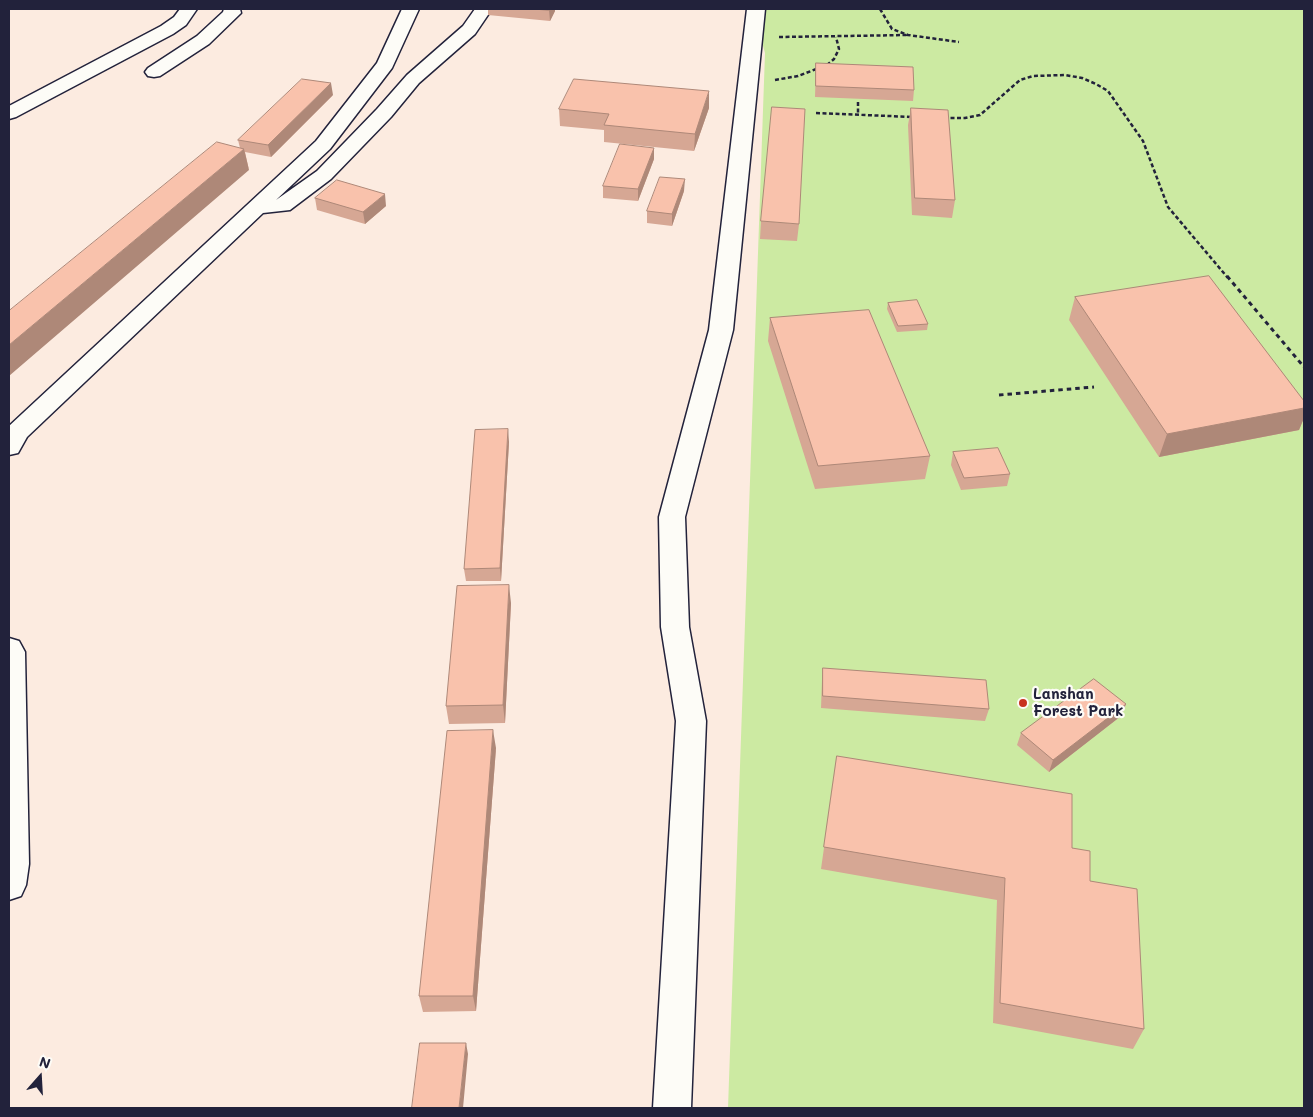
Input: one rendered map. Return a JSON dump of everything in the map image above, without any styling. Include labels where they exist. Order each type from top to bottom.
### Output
[{"type":"street","points":[[9,113],[167,30],[180,20],[188,9]]},
{"type":"street","points":[[154,72],[203,40],[232,13],[232,9]]},
{"type":"street","points":[[9,447],[17,432],[323,145],[386,64],[410,9]]},
{"type":"street","points":[[255,209],[283,206],[324,175],[384,113],[413,79],[469,30],[483,9]]},
{"type":"street","points":[[672,1108],[691,721],[675,627],[672,517],[721,330],[756,9]]},
{"type":"street","points":[[9,649],[12,864],[9,885]]},
{"type":"path","points":[[880,9],[892,28],[908,35]]},
{"type":"path","points":[[754,36],[836,37],[908,35],[959,42]]},
{"type":"path","points":[[749,84],[798,76],[824,67],[834,60],[839,49],[836,37]]},
{"type":"path","points":[[937,118],[958,119],[978,116],[1020,80],[1033,76],[1065,75],[1082,78],[1108,91],[1143,141],[1168,207],[1304,367]]},
{"type":"path","points":[[858,102],[858,114]]},
{"type":"path","points":[[816,113],[917,117]]},
{"type":"path","points":[[999,395],[1094,387]]},
{"type":"green space","name":"Lanshan Forest Park","points":[[753,9],[1304,9],[1304,1108],[728,1108],[765,53]]},
{"type":"building","points":[[816,63],[913,67],[914,90],[816,86]]},
{"type":"building","points":[[302,79],[331,83],[268,145],[238,140]]},
{"type":"building","points":[[574,79],[709,91],[695,134],[604,125],[609,114],[559,109]]},
{"type":"building","points":[[772,107],[805,109],[799,224],[761,221]]},
{"type":"building","points":[[911,108],[948,110],[955,200],[915,198]]},
{"type":"building","points":[[217,142],[244,149],[9,345],[9,311]]},
{"type":"building","points":[[620,144],[654,148],[638,189],[603,186]]},
{"type":"building","points":[[660,177],[685,179],[672,214],[647,211]]},
{"type":"building","points":[[337,180],[385,194],[363,212],[315,198]]},
{"type":"building","points":[[1209,276],[1304,401],[1304,408],[1167,434],[1075,297]]},
{"type":"building","points":[[917,300],[928,324],[898,326],[888,303]]},
{"type":"building","points":[[869,310],[930,456],[818,466],[770,318]]},
{"type":"building","points":[[508,429],[500,568],[464,569],[475,430]]},
{"type":"building","points":[[998,448],[1010,474],[964,478],[953,452]]},
{"type":"building","points":[[509,585],[503,705],[446,706],[457,586]]},
{"type":"building","points":[[823,668],[986,680],[989,709],[823,696]]},
{"type":"building","points":[[1094,679],[1126,704],[1053,760],[1021,733]]},
{"type":"building","points":[[493,730],[473,996],[419,996],[447,731]]},
{"type":"building","points":[[837,756],[1072,794],[1072,848],[1090,851],[1090,881],[1137,889],[1144,1029],[1000,1003],[1005,878],[824,847]]},
{"type":"building","points":[[420,1043],[466,1043],[459,1108],[412,1108]]},
{"type":"place","name":"Lanshan Forest Park","points":[[1023,703]]}]
